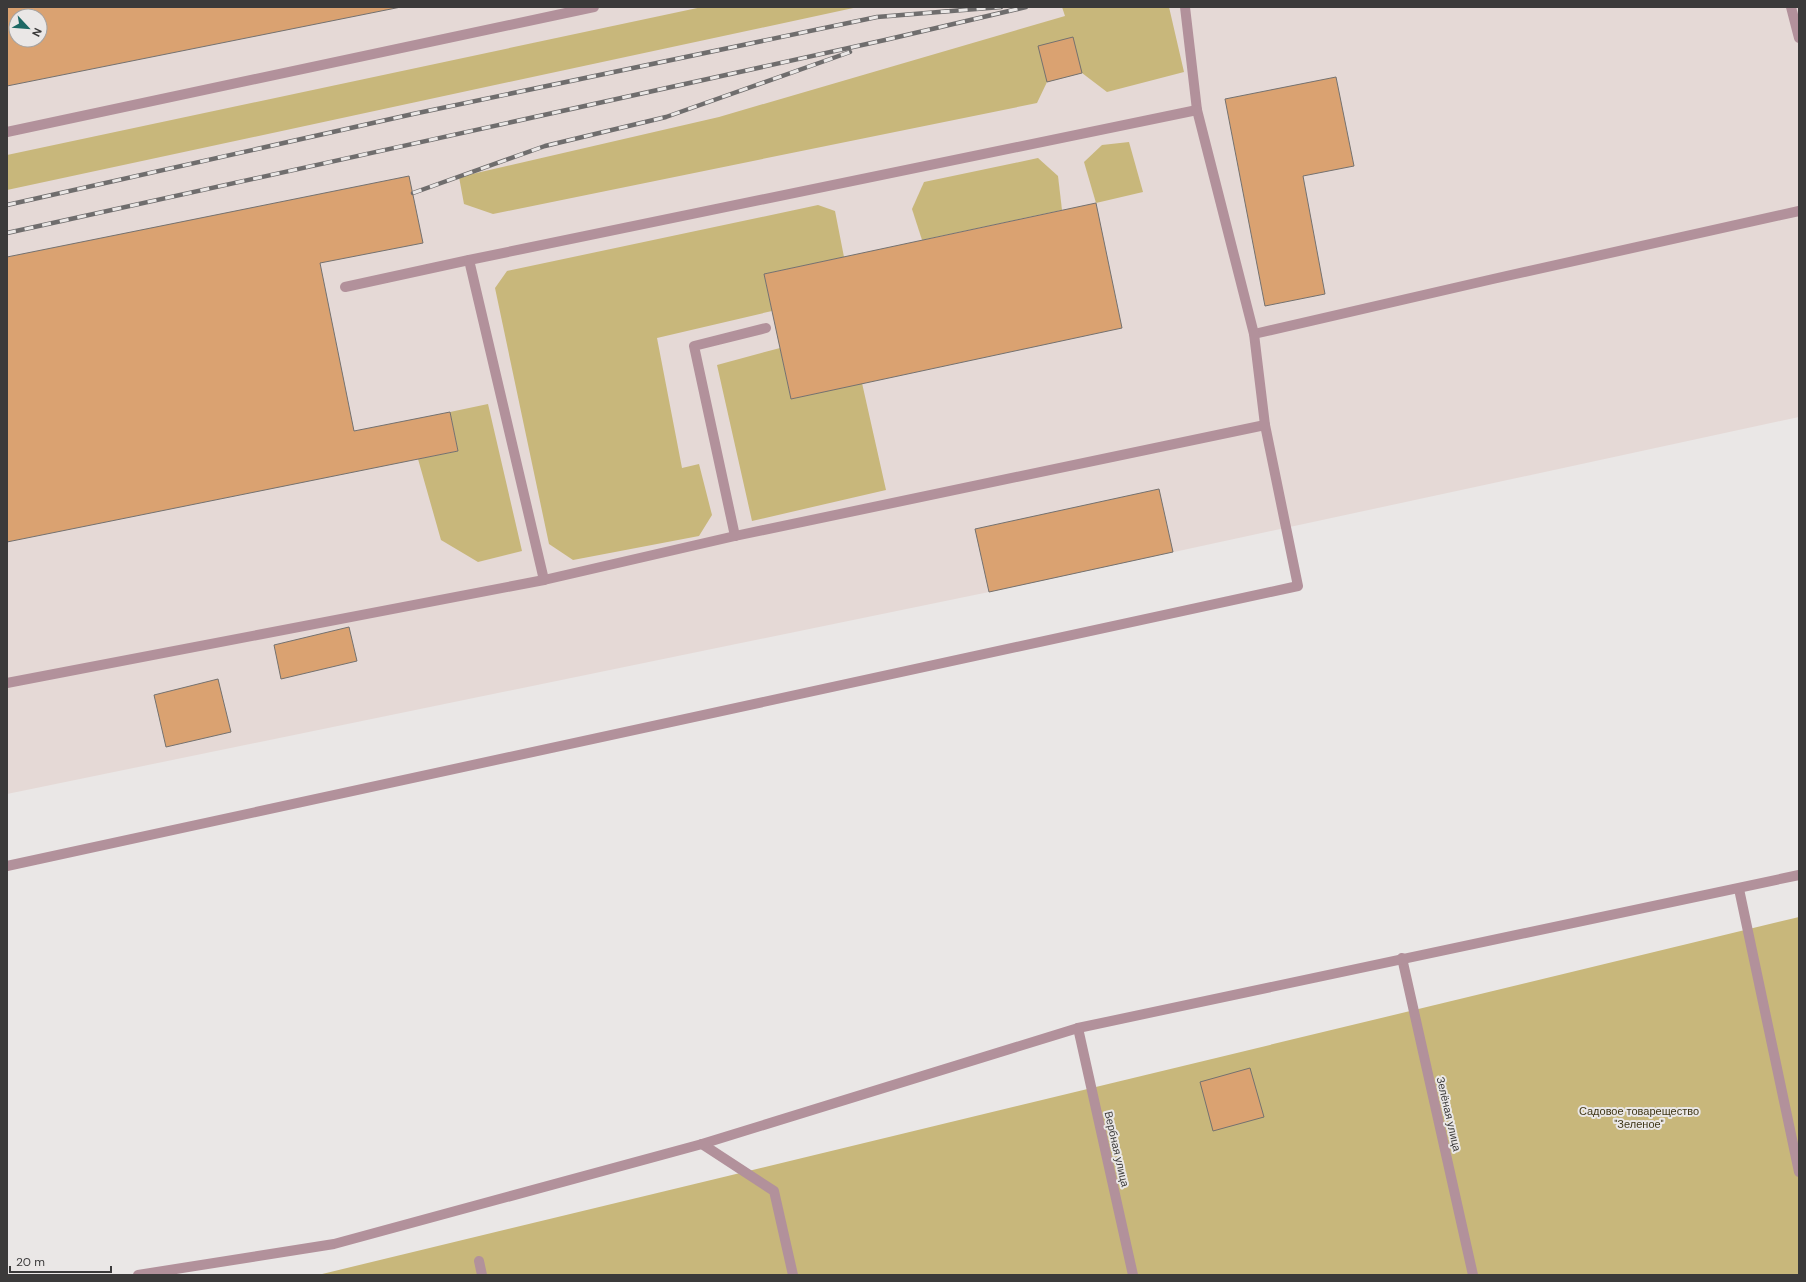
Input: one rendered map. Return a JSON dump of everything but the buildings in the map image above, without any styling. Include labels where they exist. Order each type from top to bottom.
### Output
[{"type":"street","points":[[7,132],[594,7]]},
{"type":"street","points":[[7,866],[1298,586],[1265,425],[1254,334],[1197,110],[1185,7]]},
{"type":"street","points":[[1791,7],[1799,38]]},
{"type":"street","points":[[345,287],[469,260],[1197,110]]},
{"type":"street","points":[[1254,334],[1799,211]]},
{"type":"street","points":[[469,260],[544,580]]},
{"type":"street","points":[[735,536],[694,346],[766,328]]},
{"type":"street","points":[[7,683],[544,580],[735,536],[1265,425]]},
{"type":"street","points":[[138,1275],[334,1244],[702,1144],[1078,1028],[1402,958],[1739,889],[1799,875]]},
{"type":"street","points":[[1739,889],[1799,1172]]},
{"type":"street","name":"Зелёная улица","points":[[1402,958],[1473,1275]]},
{"type":"street","name":"Вербная улица","points":[[1078,1028],[1133,1275]]},
{"type":"street","points":[[702,1144],[774,1191],[793,1275]]},
{"type":"street","points":[[479,1261],[482,1275]]},
{"type":"shaded area","points":[[7,7],[1799,7],[1799,417],[989,592],[7,794]]},
{"type":"green space","points":[[702,7],[858,7],[7,190],[7,155]]},
{"type":"green space","points":[[1062,7],[1169,7],[1184,72],[1107,92],[1082,73],[1047,82],[1037,103],[493,214],[464,204],[459,177],[719,117],[1065,16]]},
{"type":"green space","points":[[1129,142],[1143,192],[1096,203],[1084,162],[1102,145]]},
{"type":"green space","points":[[1038,158],[1058,176],[1062,210],[922,240],[912,209],[924,182]]},
{"type":"green space","points":[[818,205],[835,211],[844,257],[764,274],[772,311],[657,338],[682,468],[699,464],[712,515],[699,536],[573,560],[549,544],[495,288],[507,271]]},
{"type":"green space","points":[[780,348],[791,399],[862,383],[886,490],[752,521],[717,365]]},
{"type":"green space","points":[[488,404],[522,551],[478,562],[441,540],[418,459],[458,451],[450,412]]},
{"type":"green space","name":"Садовое товарещество \"Зеленое\"","points":[[1799,917],[1799,1275],[318,1275]]},
{"type":"railway","points":[[7,205],[413,114],[877,17],[1001,7]]},
{"type":"railway","points":[[7,233],[885,40],[1026,7]]},
{"type":"railway","points":[[413,193],[545,146],[666,117],[850,52]]}]
